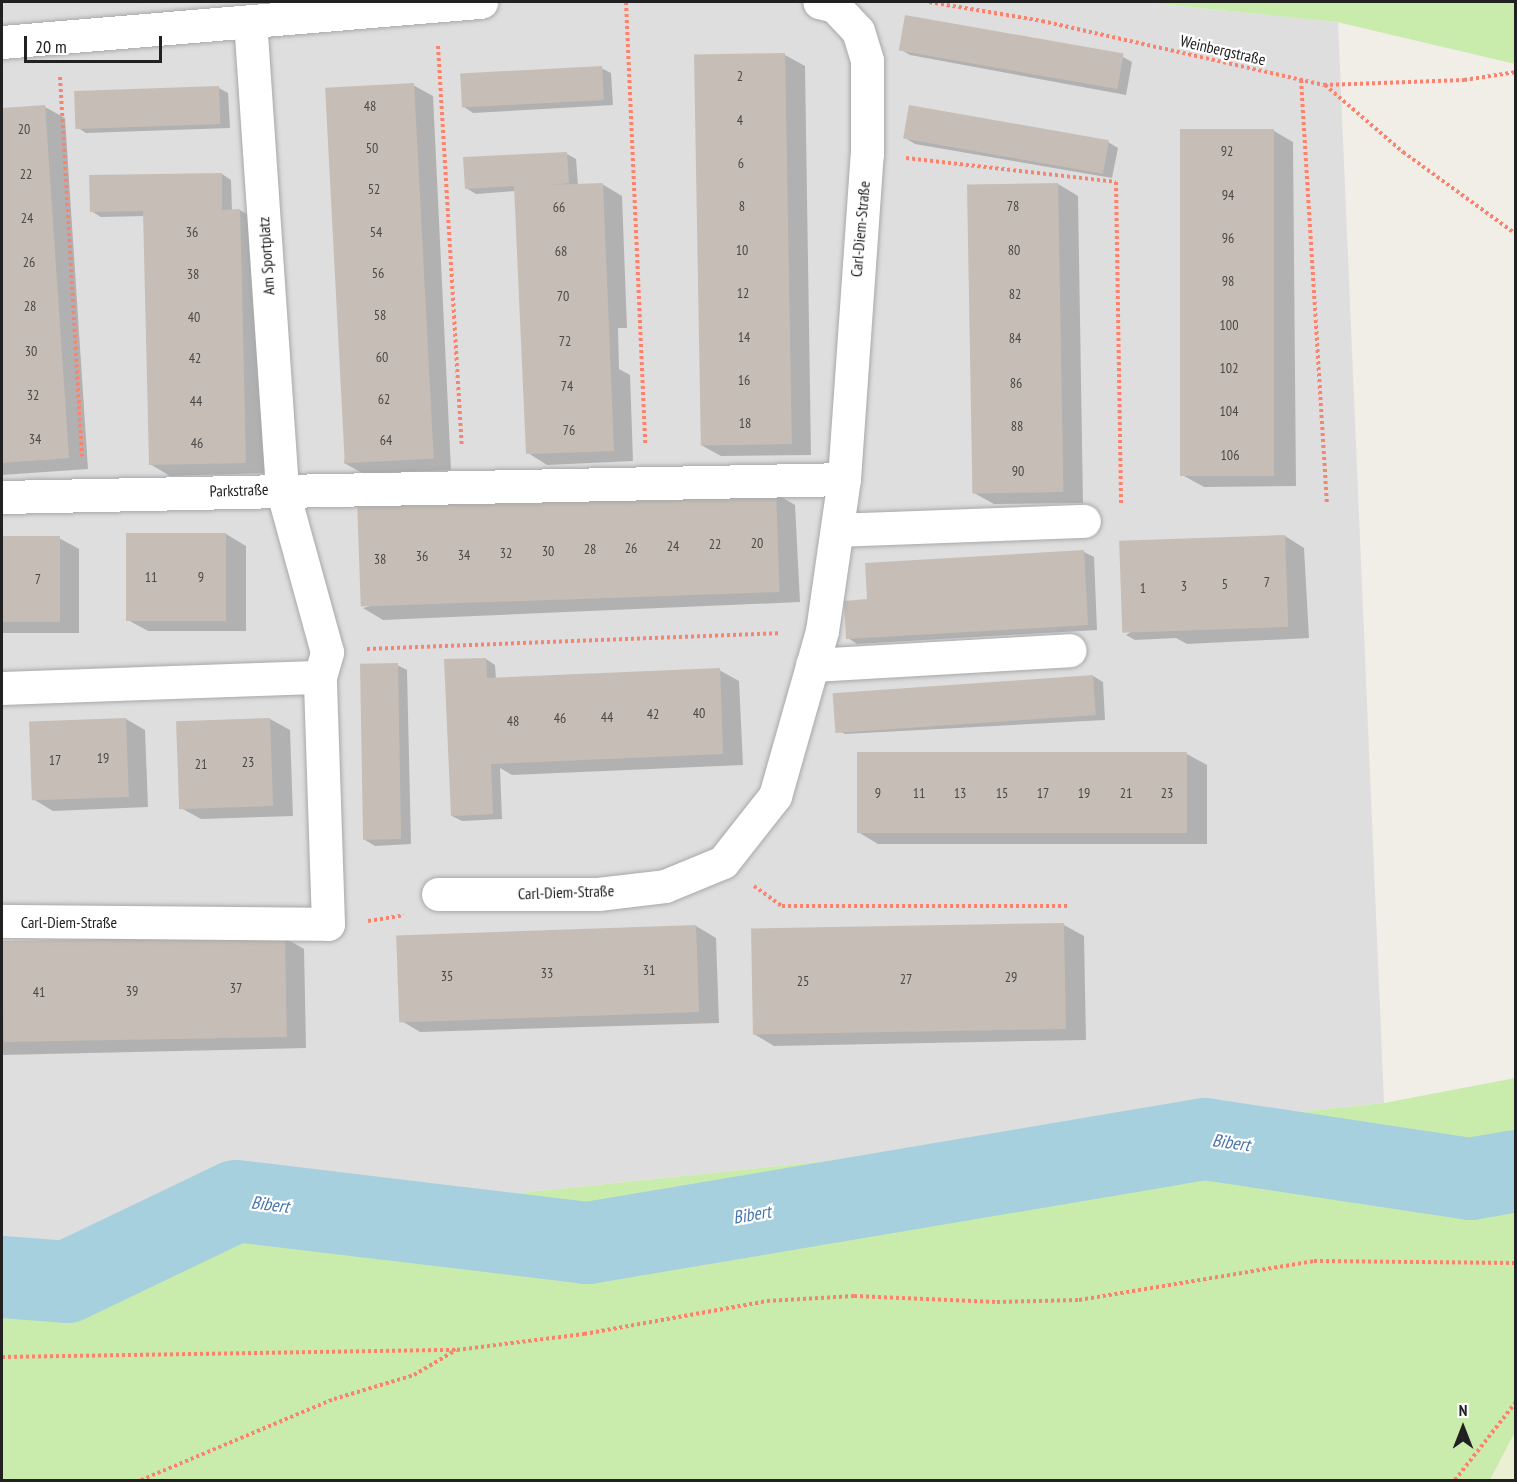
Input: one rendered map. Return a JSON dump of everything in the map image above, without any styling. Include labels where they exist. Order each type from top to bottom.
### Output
[{"type":"street","points":[[2,42],[265,15],[481,2]]},
{"type":"street","name":"Carl-Diem-Straße","points":[[438,894],[598,894],[665,885],[723,862],[775,796],[822,631],[837,530],[844,479],[852,324],[867,154],[867,60],[858,31],[835,6],[819,2]]},
{"type":"street","name":"Am Sportplatz","points":[[265,15],[282,489]]},
{"type":"street","points":[[282,489],[844,479]]},
{"type":"street","name":"Parkstraße","points":[[2,497],[282,489],[324,664],[328,924]]},
{"type":"street","points":[[837,530],[1084,521]]},
{"type":"street","points":[[812,664],[1070,650]]},
{"type":"street","points":[[2,688],[324,664]]},
{"type":"street","name":"Carl-Diem-Straße","points":[[2,921],[328,924]]},
{"type":"path","points":[[626,2],[646,483]]},
{"type":"path","name":"Weinbergstraße","points":[[929,2],[1042,21],[1324,85],[1464,80],[1515,72]]},
{"type":"path","points":[[435,3],[464,486]]},
{"type":"path","points":[[57,38],[84,494]]},
{"type":"path","points":[[1301,80],[1326,504]]},
{"type":"path","points":[[1324,85],[1403,152],[1515,234]]},
{"type":"path","points":[[867,154],[1116,182],[1121,506]]},
{"type":"path","points":[[324,664],[822,631]]},
{"type":"path","points":[[723,862],[782,906],[1068,906]]},
{"type":"path","points":[[328,924],[398,918],[438,894]]},
{"type":"path","points":[[2,1357],[457,1350],[584,1334],[767,1301],[854,1296],[997,1302],[1079,1300],[1314,1261],[1515,1263]]},
{"type":"path","points":[[141,1480],[334,1399],[414,1375],[457,1350]]},
{"type":"path","points":[[1455,1480],[1515,1402]]},
{"type":"shaded area","points":[[2,2],[1141,2],[1338,22],[1384,1103],[2,1247]]},
{"type":"green space","points":[[1141,2],[1515,2],[1515,64],[1337,22]]},
{"type":"green space","points":[[1515,1078],[1515,1432],[1490,1480],[2,1480],[2,1247],[1384,1103]]},
{"type":"green space","points":[[1515,1432],[1515,1480],[1490,1480]]},
{"type":"building","points":[[905,15],[1124,54],[1117,89],[899,50]]},
{"type":"building","points":[[785,53],[792,444],[701,446],[694,55]]},
{"type":"building","points":[[602,66],[604,100],[462,107],[460,73]]},
{"type":"building","points":[[414,83],[434,458],[345,463],[325,88]]},
{"type":"building","points":[[219,86],[220,124],[75,129],[74,91]]},
{"type":"building","points":[[45,105],[69,458],[2,463],[2,108]]},
{"type":"building","points":[[909,105],[1109,140],[1103,174],[903,138]]},
{"type":"building","points":[[1180,129],[1274,129],[1274,476],[1180,476]]},
{"type":"building","points":[[567,152],[569,183],[549,185],[603,183],[614,451],[526,454],[514,186],[465,189],[463,157]]},
{"type":"building","points":[[222,173],[222,210],[240,209],[246,463],[149,465],[143,211],[90,212],[89,175]]},
{"type":"building","points":[[1058,183],[1063,492],[972,494],[967,185]]},
{"type":"building","points":[[776,492],[779,592],[361,607],[357,507]]},
{"type":"building","points":[[126,533],[226,533],[226,621],[126,621]]},
{"type":"building","points":[[1285,535],[1288,627],[1122,633],[1119,541]]},
{"type":"building","points":[[2,536],[60,536],[60,622],[2,622]]},
{"type":"building","points":[[1084,550],[1088,625],[846,639],[844,601],[867,599],[865,563]]},
{"type":"building","points":[[486,658],[487,678],[720,668],[723,754],[491,764],[493,814],[451,816],[444,659]]},
{"type":"building","points":[[398,663],[401,839],[363,840],[360,664]]},
{"type":"building","points":[[1093,675],[1096,715],[835,733],[833,693]]},
{"type":"building","points":[[126,718],[129,797],[32,800],[29,721]]},
{"type":"building","points":[[270,718],[273,806],[179,809],[176,721]]},
{"type":"building","points":[[857,752],[1187,752],[1187,833],[857,833]]},
{"type":"building","points":[[1064,923],[1066,1029],[753,1034],[751,928]]},
{"type":"building","points":[[696,925],[699,1012],[399,1022],[396,935]]},
{"type":"building","points":[[285,936],[287,1037],[4,1042],[2,941]]},
{"type":"waterway","name":"Bibert","points":[[2,1277],[67,1282],[236,1201],[588,1243],[1205,1139],[1470,1179],[1516,1171]]}]
